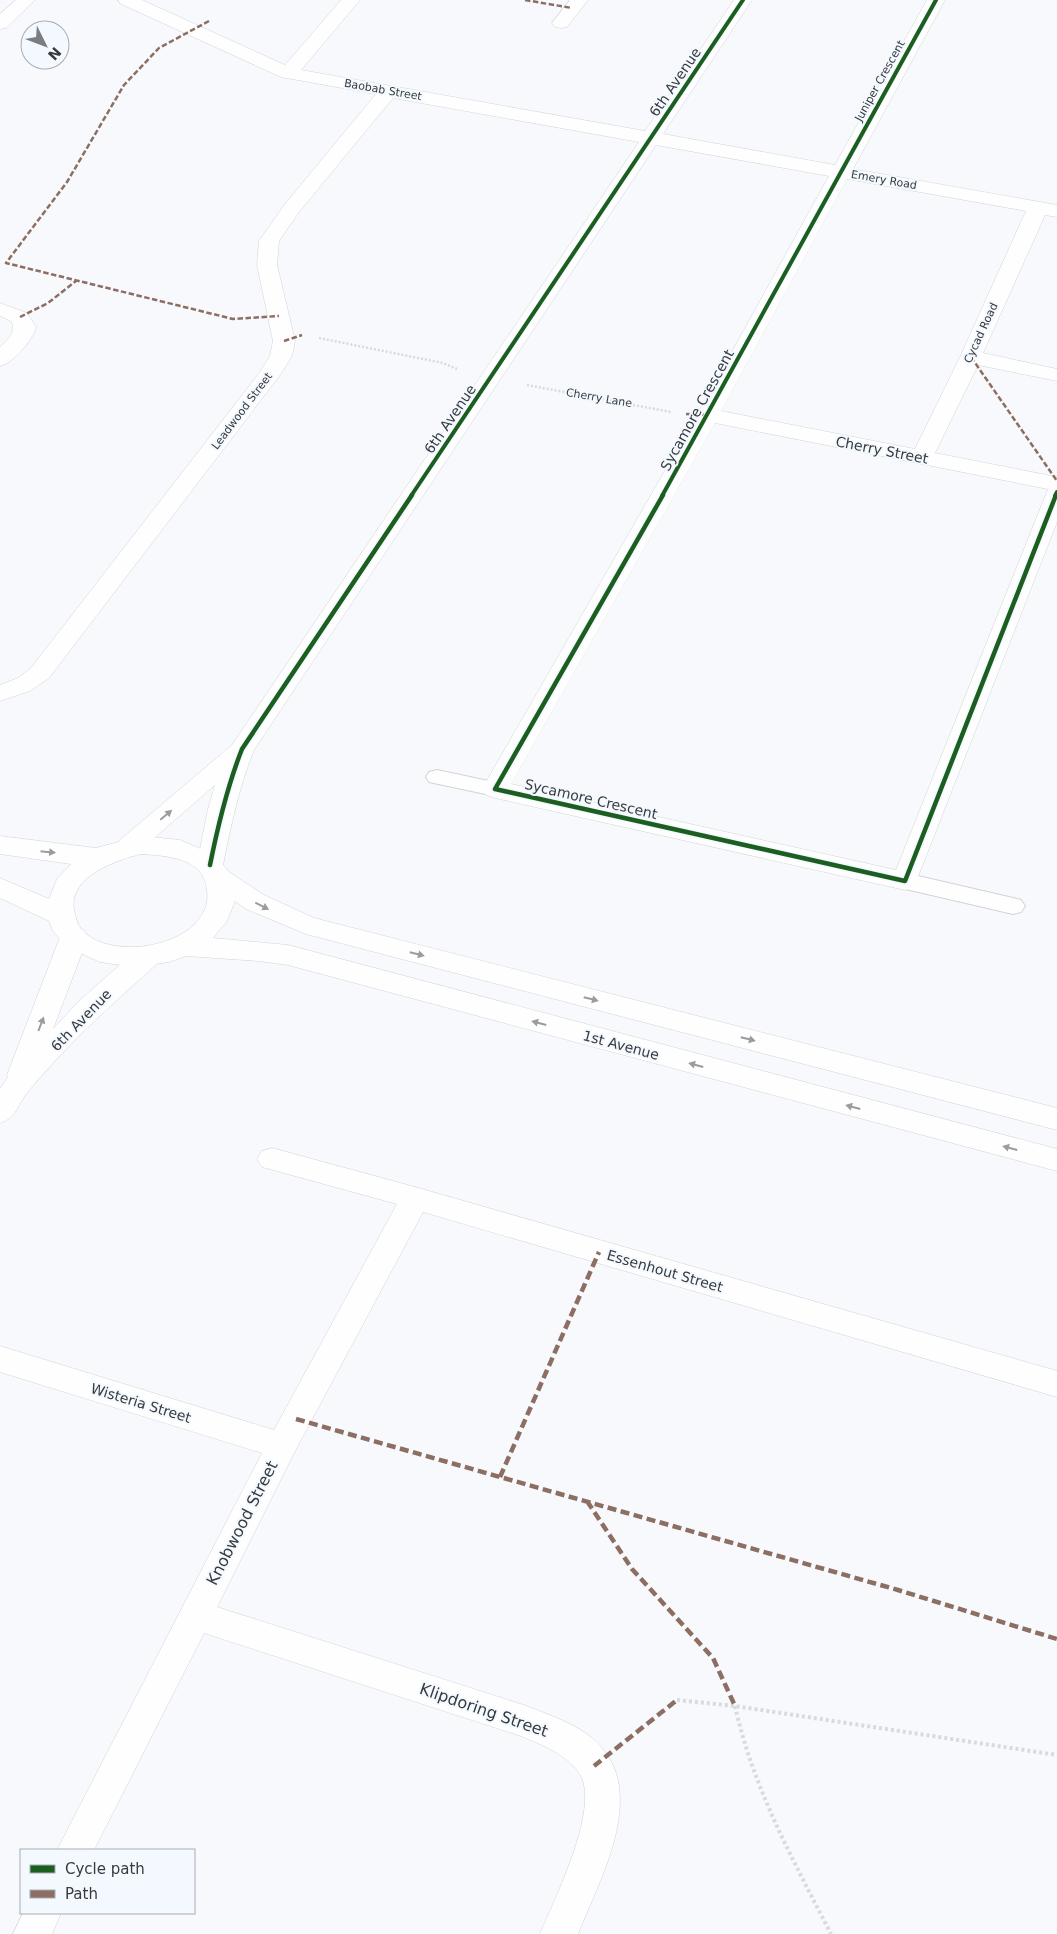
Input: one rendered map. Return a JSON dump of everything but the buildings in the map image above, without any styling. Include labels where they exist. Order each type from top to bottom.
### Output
[{"type":"street","points":[[0,24],[26,0]]},
{"type":"street","name":"Baobab Street","points":[[127,0],[288,73],[651,138]]},
{"type":"street","points":[[288,73],[351,0]]},
{"type":"street","points":[[561,23],[579,0]]},
{"type":"street","name":"6th Avenue","points":[[216,872],[220,813],[231,776],[242,749],[743,0]]},
{"type":"street","name":"Juniper Crescent","points":[[841,172],[936,0]]},
{"type":"street","name":"Leadwood Street","points":[[0,693],[14,690],[29,682],[40,673],[269,375],[281,356],[284,340],[266,252],[269,241],[292,208],[388,92]]},
{"type":"street","name":"Emery Road","points":[[651,138],[1048,210]]},
{"type":"street","name":"Sycamore Crescent","points":[[841,172],[708,415],[495,789],[905,882]]},
{"type":"street","name":"Cycad Road","points":[[922,457],[1048,210]]},
{"type":"street","points":[[0,309],[20,317],[25,327],[24,333],[0,360]]},
{"type":"street","points":[[971,358],[1057,375]]},
{"type":"street","name":"Cherry Street","points":[[708,415],[1057,484]]},
{"type":"street","points":[[905,882],[1057,492]]},
{"type":"street","name":"6th Avenue","points":[[129,846],[242,749]]},
{"type":"street","points":[[67,926],[60,899],[66,883],[79,868],[96,857],[129,846],[153,844],[176,847],[195,855],[255,902],[306,925],[1057,1119]]},
{"type":"street","points":[[0,845],[96,857]]},
{"type":"street","points":[[0,887],[67,926],[91,949],[124,956],[148,956],[183,946],[202,934],[216,920],[224,896],[216,872]]},
{"type":"street","name":"6th Avenue","points":[[17,1086],[67,926]]},
{"type":"street","name":"1st Avenue","points":[[183,946],[259,951],[288,956],[1057,1160]]},
{"type":"street","name":"6th Avenue","points":[[0,1112],[17,1086],[89,1008],[148,956]]},
{"type":"street","name":"Essenhout Street","points":[[272,1159],[415,1198],[1057,1384]]},
{"type":"street","name":"Knobwood Street","points":[[76,1849],[282,1446],[415,1198]]},
{"type":"street","name":"Wisteria Street","points":[[0,1359],[282,1446]]},
{"type":"street","name":"Klipdoring Street","points":[[195,1615],[527,1722],[564,1738],[580,1751],[594,1766],[603,1790],[600,1828],[559,1934]]},
{"type":"street","points":[[32,1934],[42,1914]]},
{"type":"lane","points":[[437,777],[495,789]]},
{"type":"lane","points":[[905,882],[1013,906]]},
{"type":"path","points":[[312,337],[442,362],[460,370]]},
{"type":"path","points":[[677,1700],[735,1706],[1057,1755]]},
{"type":"path","points":[[735,1706],[740,1733],[767,1805],[831,1934]]},
{"type":"marked path","points":[[525,0],[572,8]]},
{"type":"marked path","points":[[209,21],[159,48],[124,85],[67,182],[6,263],[233,319],[279,316]]},
{"type":"marked path","points":[[20,317],[48,303],[76,281]]},
{"type":"marked path","points":[[284,341],[302,335]]},
{"type":"marked path","points":[[971,357],[1057,481]]},
{"type":"marked path","points":[[686,414],[708,415]]},
{"type":"marked path","points":[[500,1477],[599,1252]]},
{"type":"marked path","points":[[296,1419],[898,1590],[1057,1639]]},
{"type":"marked path","points":[[587,1501],[632,1569],[713,1658],[735,1706]]},
{"type":"marked path","points":[[594,1766],[677,1700]]},
{"type":"cycle path","points":[[210,865],[220,813],[231,776],[242,749],[743,0]]},
{"type":"cycle path","points":[[936,0],[708,415],[495,789],[905,881],[1057,492]]}]
